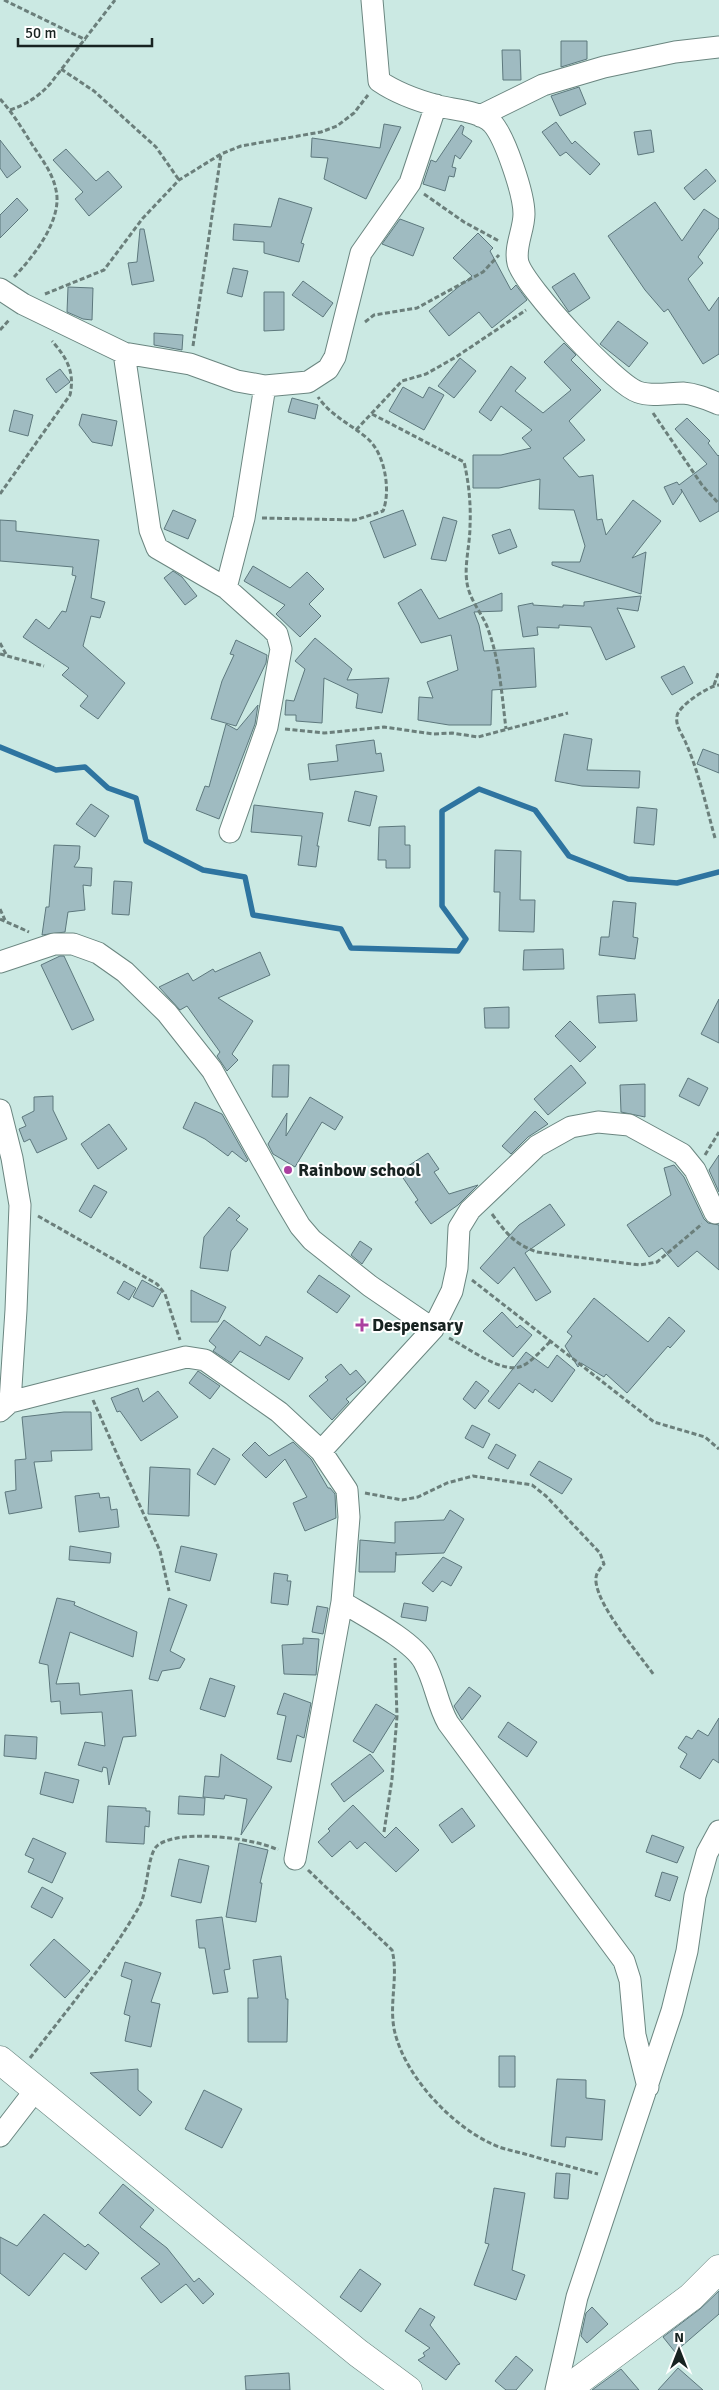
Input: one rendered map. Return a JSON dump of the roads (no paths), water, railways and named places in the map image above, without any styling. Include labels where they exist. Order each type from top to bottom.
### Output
[{"type":"street","points":[[372,0],[379,81],[386,86],[436,105],[480,116],[491,122],[500,134],[522,194],[524,216],[512,250],[523,275],[541,300],[625,385],[638,392],[684,393],[702,397],[719,404]]},
{"type":"street","points":[[480,116],[544,85],[604,67],[675,52],[719,47]]},
{"type":"street","points":[[1,290],[24,304],[124,353],[190,364],[237,381],[265,386],[308,382],[328,369],[335,357],[361,254],[410,183],[436,105]]},
{"type":"street","points":[[124,353],[153,540],[157,548],[226,588],[272,628],[280,641],[281,649],[267,727],[230,832]]},
{"type":"street","points":[[226,588],[244,518],[265,386]]},
{"type":"street","points":[[0,962],[54,944],[73,944],[98,953],[126,972],[167,1013],[212,1070],[284,1200],[300,1226],[312,1240],[370,1286],[433,1329]]},
{"type":"street","points":[[0,1110],[12,1158],[20,1205],[16,1310],[5,1407],[186,1357],[205,1360],[280,1412],[321,1451],[347,1490],[349,1517],[342,1602],[296,1859]]},
{"type":"street","points":[[321,1451],[433,1329],[452,1292],[458,1268],[459,1228],[470,1210],[537,1146],[571,1127],[598,1122],[629,1125],[682,1154],[695,1170],[715,1213]]},
{"type":"street","points":[[342,1602],[394,1635],[423,1659],[448,1723],[624,1961],[630,1980],[635,2035],[648,2087]]},
{"type":"street","points":[[556,2390],[577,2298],[672,2012],[687,1951],[696,1896],[707,1853],[719,1831]]},
{"type":"street","points":[[0,2136],[18,2074],[358,2353],[408,2390]]},
{"type":"street","points":[[566,2390],[691,2298],[719,2269]]},
{"type":"waterway","points":[[0,747],[56,770],[85,767],[108,788],[136,798],[146,841],[203,870],[245,877],[253,915],[341,929],[351,948],[458,951],[466,939],[442,906],[442,811],[479,789],[535,810],[569,856],[628,879],[677,883],[719,872]]},
{"type":"place","name":"Rainbow school","points":[[288,1170]]},
{"type":"place","name":"Despensary","points":[[362,1325]]}]
